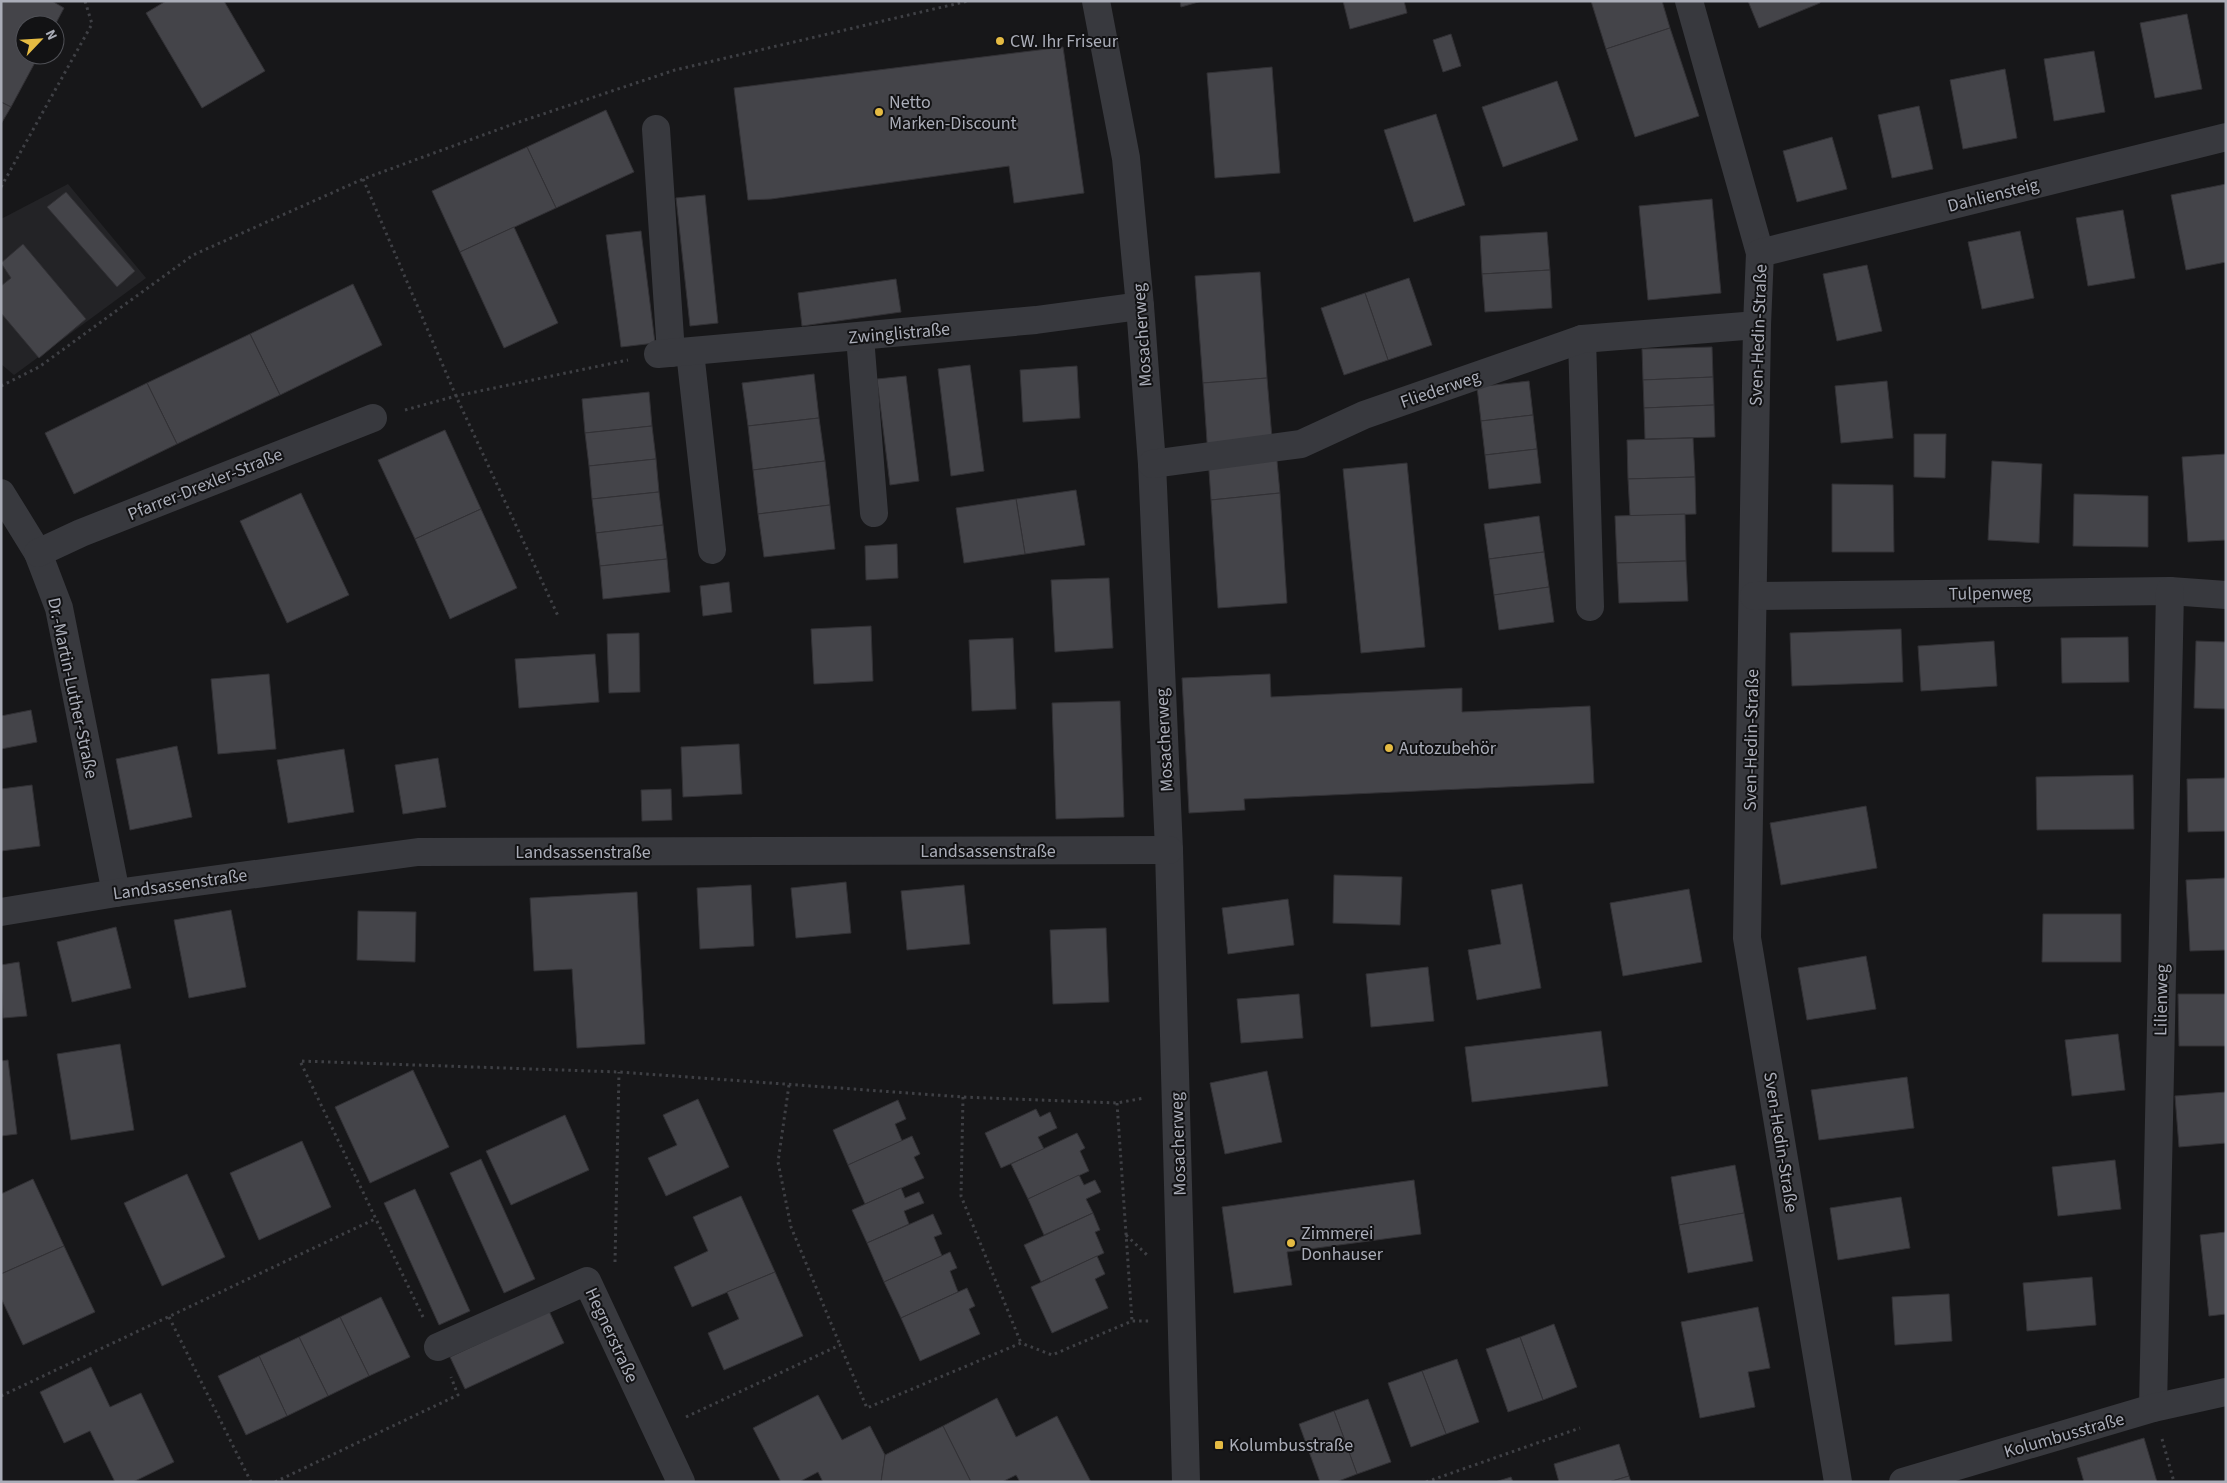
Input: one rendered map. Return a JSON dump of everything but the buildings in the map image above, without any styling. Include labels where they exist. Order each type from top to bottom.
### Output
[{"type":"street","name":"Mosacherweg","points":[[1096,1],[1126,158],[1152,464],[1169,850],[1186,1482]]},
{"type":"street","name":"Sven-Hedin-Straße","points":[[1689,1],[1760,253],[1757,325],[1747,938],[1838,1482]]},
{"type":"street","points":[[656,130],[673,353],[712,550]]},
{"type":"street","name":"Dahliensteig","points":[[1760,253],[2226,137]]},
{"type":"street","name":"Zwinglistraße","points":[[673,353],[1036,320],[1140,306]]},
{"type":"street","name":"Fliederweg","points":[[1152,464],[1301,444],[1364,415],[1582,339],[1757,325]]},
{"type":"street","points":[[860,337],[874,513]]},
{"type":"street","points":[[1582,339],[1590,607]]},
{"type":"street","name":"Pfarrer-Drexler-Straße","points":[[38,553],[81,533],[373,418]]},
{"type":"street","name":"Dr.-Martin-Luther-Straße","points":[[1,494],[38,553],[59,608],[116,892]]},
{"type":"street","name":"Tulpenweg","points":[[1754,596],[2170,591],[2226,595]]},
{"type":"street","name":"Lilienweg","points":[[2153,1408],[2170,591]]},
{"type":"street","name":"Landsassenstraße","points":[[1,912],[116,892],[418,852],[1169,850]]},
{"type":"street","name":"Hegnerstraße","points":[[438,1348],[587,1281],[681,1482]]},
{"type":"street","name":"Kolumbusstraße","points":[[1902,1482],[2153,1408],[2226,1392]]},
{"type":"path","points":[[1,187],[92,24],[85,1]]},
{"type":"path","points":[[1,386],[39,367],[193,256],[363,179],[675,70],[968,1]]},
{"type":"path","points":[[363,179],[456,396],[559,618]]},
{"type":"path","points":[[373,418],[456,396],[673,353]]},
{"type":"path","points":[[275,1482],[458,1395],[438,1348],[300,1062],[619,1072],[789,1085],[1117,1104],[1132,1321],[1052,1355],[1021,1343],[867,1408],[791,1227],[778,1162],[789,1085]]},
{"type":"path","points":[[587,1281],[615,1262],[619,1072]]},
{"type":"path","points":[[963,1096],[961,1196],[1021,1343]]},
{"type":"path","points":[[1,1396],[375,1219]]},
{"type":"path","points":[[169,1317],[251,1482]]},
{"type":"path","points":[[657,1430],[840,1345]]},
{"type":"path","points":[[2153,1408],[2174,1482]]},
{"type":"path","points":[[1426,1482],[1580,1428]]},
{"type":"shaded area","points":[[68,184],[146,278],[14,375],[1,364],[1,219]]},
{"type":"place","name":"CW. Ihr Friseur","points":[[1000,41]]},
{"type":"place","name":"Netto Marken-Discount","points":[[879,112]]},
{"type":"place","name":"Autozubehör","points":[[1389,748]]},
{"type":"place","name":"Zimmerei Donhauser","points":[[1291,1243]]},
{"type":"place","name":"Kolumbusstraße","points":[[1219,1445]]}]
